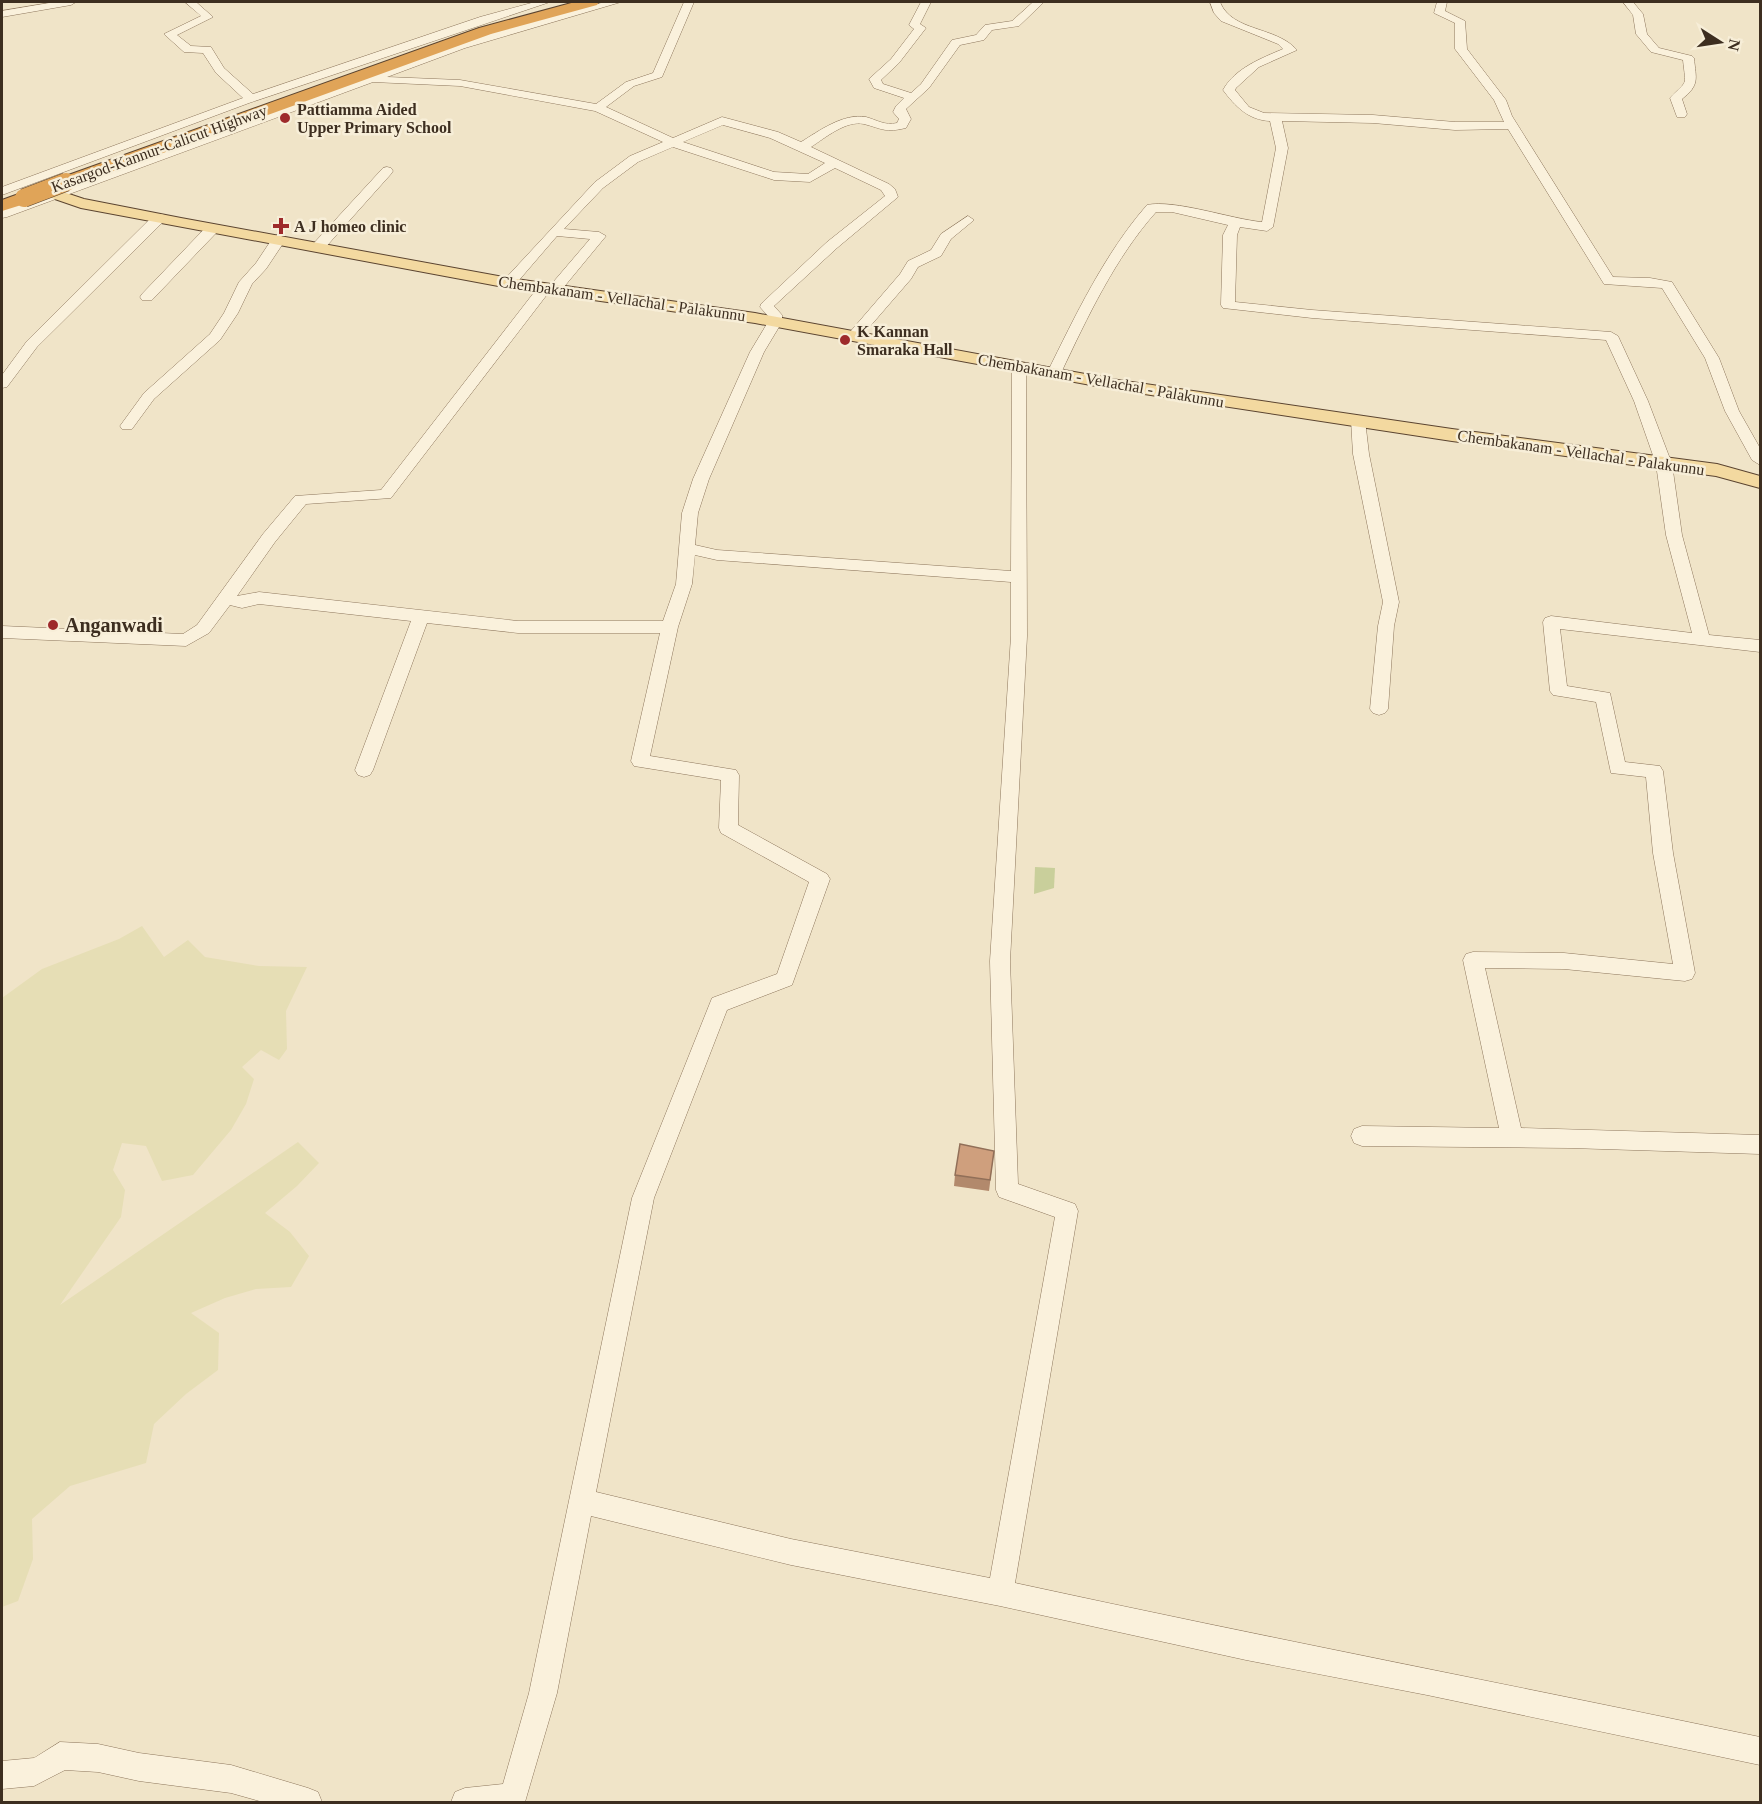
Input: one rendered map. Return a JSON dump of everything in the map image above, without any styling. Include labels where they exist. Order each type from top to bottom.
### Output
[{"type":"highway","name":"Kasargod-Kannur-Calicut Highway","points":[[58,184],[434,41],[564,2]]},
{"type":"highway","name":"Kasargod-Kannur-Calicut Highway","points":[[2,206],[10,194],[58,184],[485,31],[591,2]]},
{"type":"main road","name":"Chembakanam - Vellachal - Palakunnu","points":[[58,184],[81,203],[549,290],[731,314],[1172,394],[1717,470],[1761,482]]},
{"type":"street","points":[[2,14],[71,2]]},
{"type":"street","points":[[190,2],[208,17],[170,34],[188,50],[207,49],[211,59],[250,99]]},
{"type":"street","points":[[10,194],[250,99],[474,22],[545,2]]},
{"type":"street","points":[[2,214],[58,184],[524,26],[616,2]]},
{"type":"street","points":[[598,108],[630,84],[658,75],[689,2]]},
{"type":"street","points":[[913,98],[879,86],[875,79],[895,61],[921,28],[914,25],[926,2]]},
{"type":"street","points":[[802,147],[849,121],[859,119],[887,130],[902,125],[905,119],[899,112],[900,108],[925,86],[956,42],[980,38],[989,27],[1015,24],[1039,2]]},
{"type":"street","points":[[1215,2],[1219,13],[1225,19],[1268,36],[1291,50],[1256,65],[1231,86],[1229,90],[1234,98],[1251,113],[1275,117],[1373,119],[1455,126],[1513,125]]},
{"type":"street","points":[[1442,2],[1439,14],[1460,21],[1461,50],[1500,100],[1608,281],[1650,282],[1667,285],[1712,358],[1732,411],[1761,460]]},
{"type":"street","points":[[1628,2],[1638,14],[1642,34],[1655,50],[1688,58],[1690,82],[1688,89],[1676,98],[1681,114]]},
{"type":"street","points":[[368,79],[460,83],[598,108],[651,130],[674,143],[774,176],[810,178],[835,162]]},
{"type":"street","points":[[1054,373],[1076,326],[1104,278],[1140,220],[1152,208],[1172,208],[1236,223],[1268,227],[1282,148],[1275,117]]},
{"type":"street","points":[[465,1803],[511,1800],[543,1693],[643,1198],[719,1004],[785,979],[820,879],[728,828],[730,775],[640,761],[670,627],[684,584],[690,513],[701,479],[757,351],[775,322],[775,315],[767,307],[768,304],[832,245],[892,197],[891,192],[835,162],[774,135],[722,121],[634,159],[599,185],[509,283]]},
{"type":"street","points":[[319,246],[387,171]]},
{"type":"street","points":[[2,384],[32,344],[159,218]]},
{"type":"street","points":[[855,335],[906,276],[913,264],[936,253],[946,237],[968,220]]},
{"type":"street","points":[[1236,223],[1230,235],[1228,305],[1312,314],[1611,336],[1641,401],[1664,464],[1674,535],[1702,640]]},
{"type":"street","points":[[147,297],[213,228]]},
{"type":"street","points":[[2,632],[186,640],[203,629],[269,538],[301,499],[386,495],[549,290],[599,236],[554,232]]},
{"type":"street","points":[[127,426],[149,396],[215,337],[231,314],[246,282],[261,266],[279,239]]},
{"type":"street","points":[[1000,1593],[1067,1211],[1007,1190],[1000,962],[1018,636],[1019,368]]},
{"type":"street","points":[[1358,420],[1361,454],[1391,602],[1386,627],[1379,709]]},
{"type":"street","points":[[686,548],[717,555],[1018,577]]},
{"type":"street","points":[[226,599],[242,602],[259,598],[518,627],[670,627]]},
{"type":"street","points":[[364,770],[421,617]]},
{"type":"street","points":[[1512,1138],[1473,960],[1564,961],[1685,973],[1663,853],[1654,771],[1617,768],[1604,697],[1559,691],[1551,622],[1761,645]]},
{"type":"street","points":[[1362,1136],[1761,1145]]},
{"type":"street","points":[[581,1501],[791,1552],[1000,1593],[1246,1647],[1428,1681],[1761,1750]]},
{"type":"street","points":[[2,1775],[14,1776],[47,1769],[60,1756],[98,1758],[139,1767],[231,1779],[308,1803]]},
{"type":"shaded area","points":[[142,926],[164,957],[188,940],[205,957],[259,966],[307,967],[286,1011],[287,1049],[279,1060],[261,1050],[242,1067],[254,1079],[246,1104],[231,1130],[193,1175],[162,1181],[146,1146],[122,1143],[113,1170],[125,1190],[121,1217],[60,1305],[298,1142],[319,1163],[297,1186],[265,1213],[290,1232],[309,1256],[291,1287],[256,1289],[225,1298],[191,1313],[219,1333],[218,1370],[186,1394],[154,1424],[146,1463],[70,1486],[32,1519],[33,1559],[18,1601],[2,1607],[2,998],[42,969],[119,939]]},
{"type":"green space","points":[[1035,867],[1055,868],[1054,888],[1034,894]]},
{"type":"building","points":[[960,1144],[994,1151],[990,1180],[955,1175]]},
{"type":"place","name":"Pattiamma Aided Upper Primary School","points":[[285,118]]},
{"type":"place","name":"A J homeo clinic","points":[[281,226]]},
{"type":"place","name":"K Kannan Smaraka Hall","points":[[845,340]]},
{"type":"place","name":"Anganwadi","points":[[53,625]]}]
